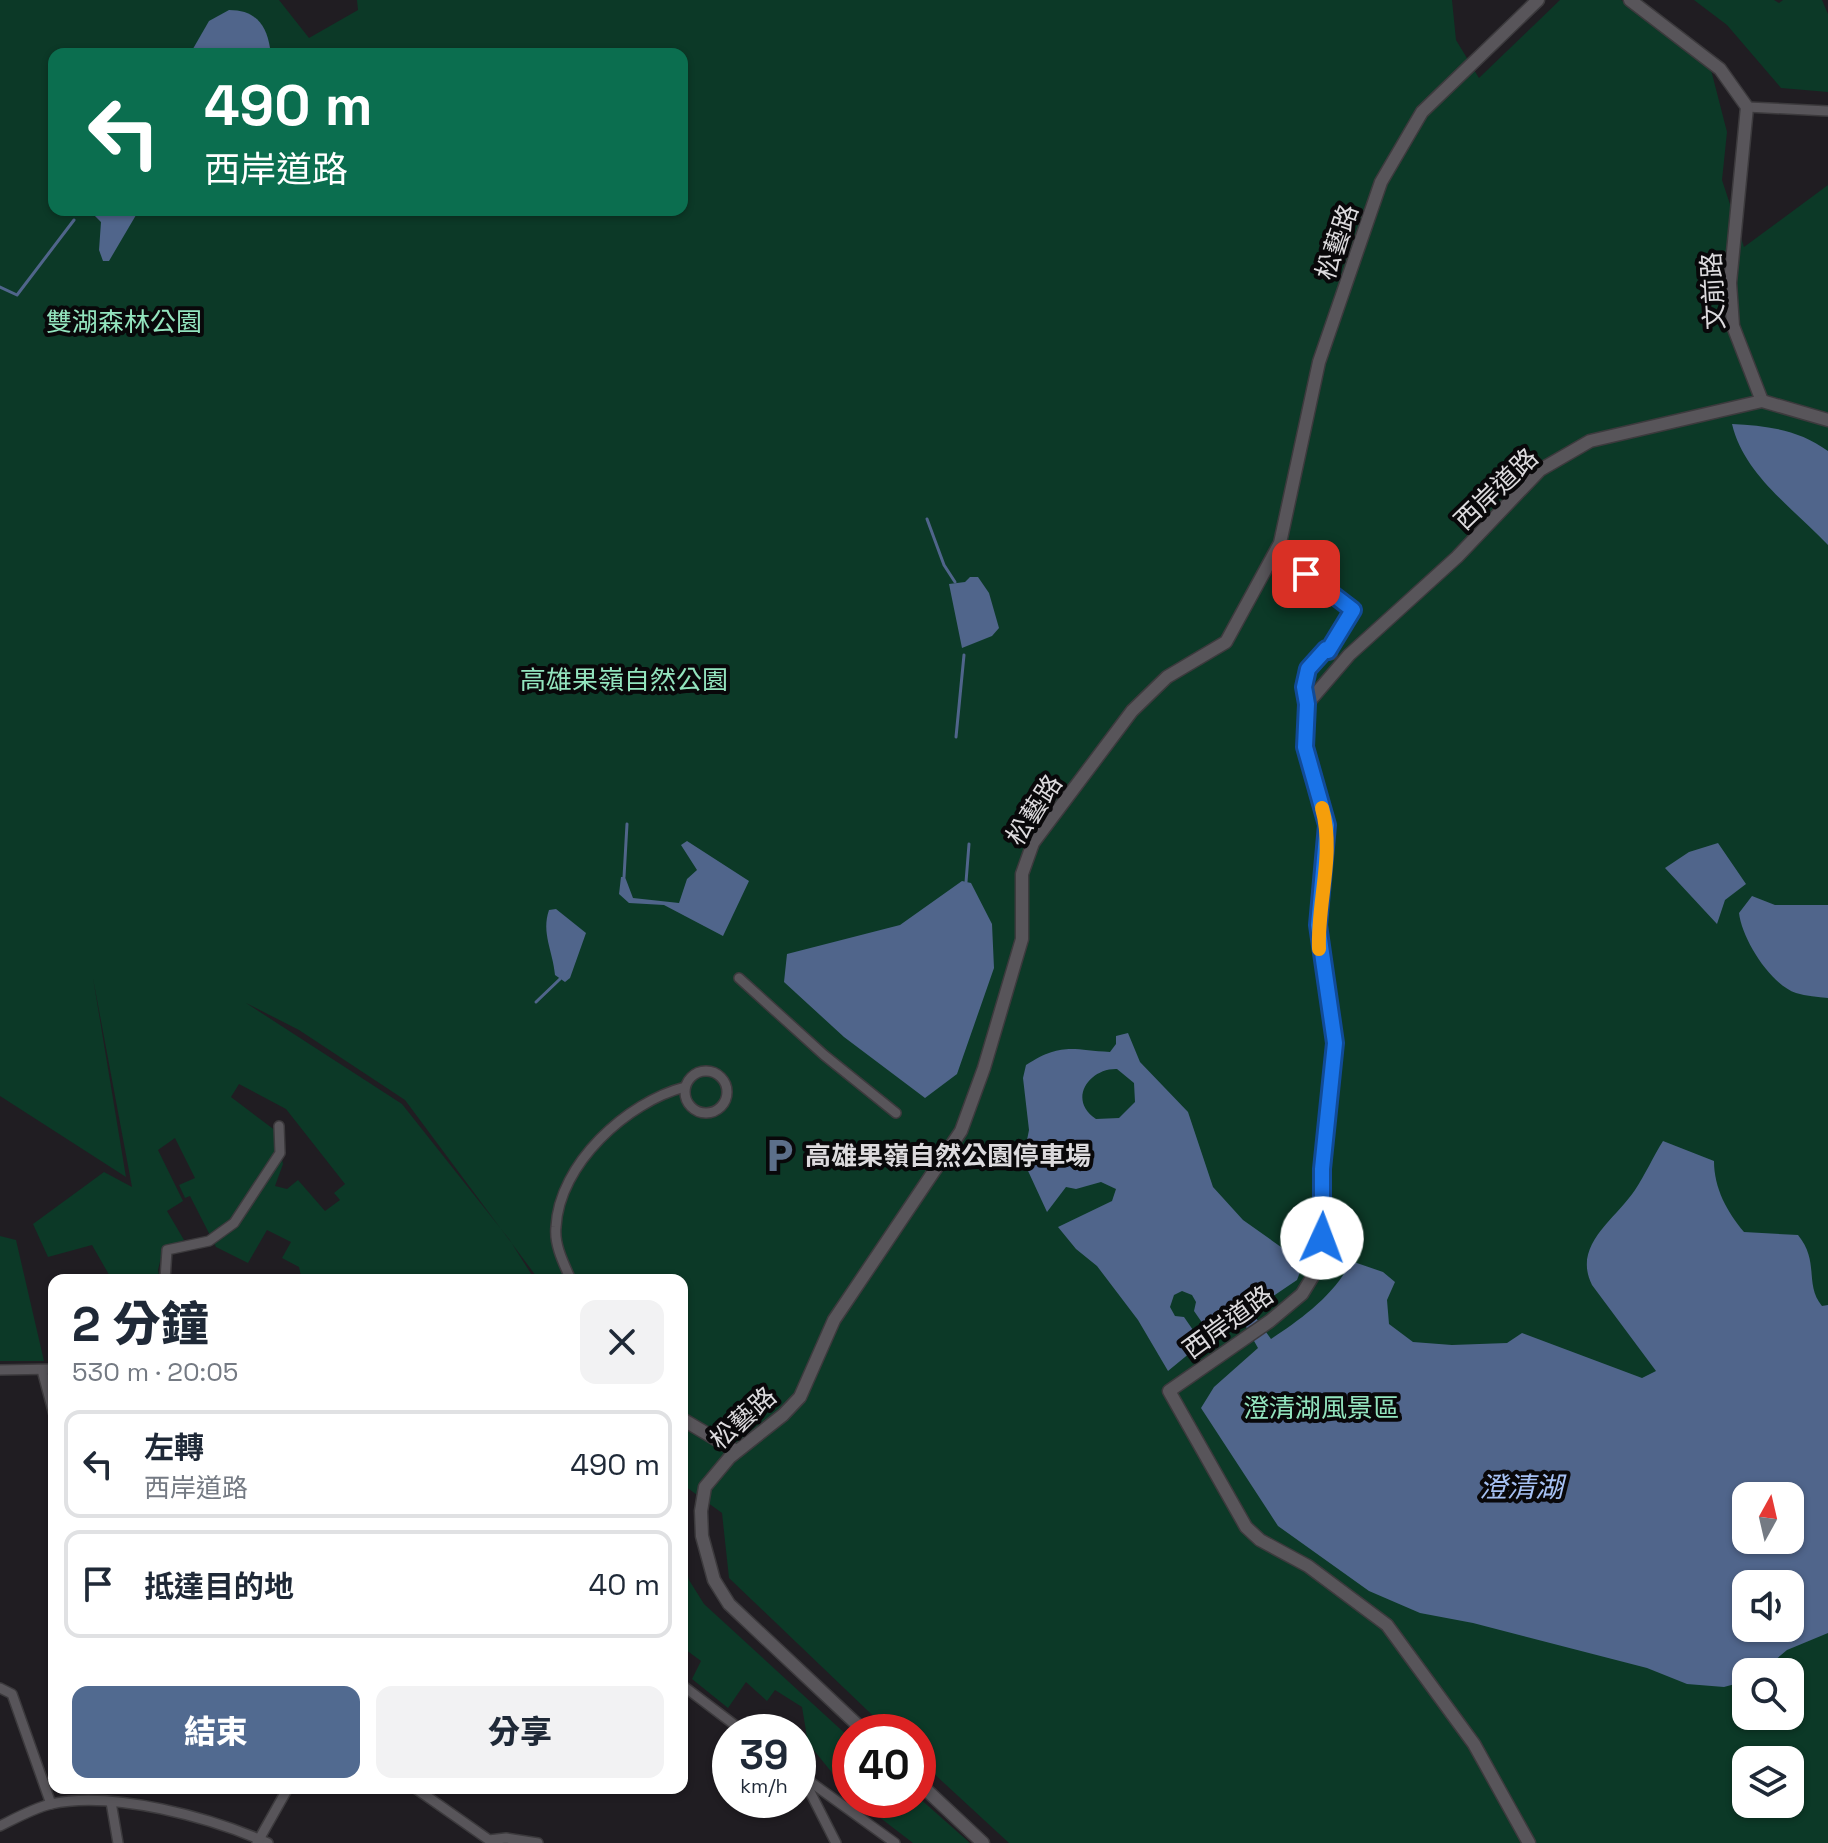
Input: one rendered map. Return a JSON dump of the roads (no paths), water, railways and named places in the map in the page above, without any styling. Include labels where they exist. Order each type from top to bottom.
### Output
[{"type":"street","name":"松藝路","points":[[846,1714],[729,1604],[714,1580],[702,1536],[701,1511],[705,1487],[736,1451],[800,1397],[834,1320],[961,1131],[984,1068],[1022,939],[1022,874],[1033,843],[1132,711],[1167,677],[1226,642],[1280,543],[1319,362],[1381,182],[1422,112],[1538,0]]},
{"type":"street","points":[[1630,0],[1720,69],[1747,107],[1828,111]]},
{"type":"street","name":"文前路","points":[[1747,107],[1730,283],[1733,326],[1762,401]]},
{"type":"street","points":[[1762,401],[1828,420]]},
{"type":"street","name":"西岸道路","points":[[1307,704],[1343,663],[1457,557],[1540,470],[1590,441],[1762,401]]},
{"type":"street","name":"西岸道路","points":[[1306,574],[1353,610],[1328,651],[1326,649],[1306,672],[1305,747],[1327,825],[1318,925],[1335,1043],[1322,1169],[1324,1222],[1316,1271],[1302,1294],[1270,1321],[1169,1391],[1246,1527],[1260,1540],[1308,1566],[1387,1625],[1474,1744],[1529,1843]]},
{"type":"street","points":[[1328,651],[1343,663]]},
{"type":"street","points":[[739,978],[824,1055],[896,1113]]},
{"type":"street","points":[[569,1274],[555,1230],[563,1193],[573,1175],[589,1152],[623,1120],[657,1097],[685,1087],[697,1072],[710,1071],[725,1083],[726,1097],[712,1112],[697,1111],[687,1101],[685,1087]]},
{"type":"street","points":[[165,1274],[167,1250],[209,1241],[234,1223],[280,1153],[279,1126]]},
{"type":"street","points":[[0,1370],[48,1370]]},
{"type":"street","points":[[42,1370],[48,1392]]},
{"type":"street","points":[[688,1423],[736,1451]]},
{"type":"street","points":[[717,1471],[769,1426]]},
{"type":"street","points":[[0,1688],[12,1694],[51,1804]]},
{"type":"street","points":[[688,1690],[720,1714]]},
{"type":"street","points":[[816,1786],[895,1843]]},
{"type":"street","points":[[0,1826],[51,1804],[111,1802],[187,1816],[261,1842],[285,1794]]},
{"type":"street","points":[[423,1794],[491,1842],[506,1838],[538,1843]]},
{"type":"street","points":[[936,1799],[983,1843]]},
{"type":"street","points":[[111,1802],[118,1843]]},
{"type":"street","points":[[816,1805],[836,1843]]},
{"type":"water","points":[[229,10],[252,15],[262,25],[270,48],[193,48],[209,21]]},
{"type":"water","points":[[95,216],[135,216],[109,261],[103,261],[99,250],[101,222]]},
{"type":"water","points":[[1732,424],[1794,433],[1828,451],[1828,545],[1758,475],[1738,442]]},
{"type":"water","points":[[970,577],[978,577],[989,593],[999,628],[992,636],[962,648],[949,584],[965,582]]},
{"type":"water","points":[[687,841],[749,881],[723,936],[664,905],[629,903],[619,894],[621,877],[625,877],[633,898],[679,903],[687,879],[697,870],[681,845]]},
{"type":"water","points":[[1718,843],[1746,884],[1725,900],[1717,924],[1665,868],[1689,852]]},
{"type":"water","points":[[962,881],[971,883],[992,924],[994,968],[957,1074],[925,1098],[844,1037],[784,982],[787,954],[900,925]]},
{"type":"water","points":[[1752,896],[1775,905],[1828,905],[1828,998],[1800,994],[1786,988],[1767,971],[1741,924],[1739,913]]},
{"type":"water","points":[[556,909],[586,933],[570,978],[565,982],[555,975],[547,934],[549,910]]},
{"type":"water","name":"澄清湖","points":[[1128,1033],[1140,1062],[1188,1112],[1213,1187],[1243,1220],[1298,1259],[1302,1267],[1297,1280],[1251,1311],[1271,1339],[1327,1295],[1351,1261],[1383,1272],[1395,1282],[1387,1300],[1389,1324],[1413,1342],[1452,1345],[1507,1343],[1522,1333],[1642,1378],[1656,1371],[1592,1285],[1587,1258],[1598,1234],[1635,1190],[1663,1141],[1714,1161],[1719,1190],[1744,1232],[1798,1235],[1808,1254],[1817,1298],[1822,1306],[1828,1305],[1828,1633],[1787,1650],[1778,1658],[1732,1658],[1732,1685],[1687,1684],[1647,1668],[1473,1623],[1420,1613],[1369,1591],[1278,1526],[1201,1408],[1214,1387],[1258,1348],[1241,1318],[1212,1337],[1194,1311],[1196,1302],[1192,1295],[1182,1291],[1174,1295],[1170,1307],[1175,1316],[1184,1317],[1202,1343],[1168,1371],[1138,1320],[1097,1266],[1076,1249],[1058,1227],[1112,1201],[1116,1189],[1101,1182],[1076,1189],[1066,1187],[1047,1212],[1023,1160],[1029,1130],[1023,1078],[1026,1065],[1058,1050],[1110,1052],[1116,1044],[1116,1036]],"holes":[[[1117,1069],[1134,1083],[1135,1102],[1119,1118],[1096,1119],[1083,1103],[1085,1086],[1090,1079],[1107,1070]]]},
{"type":"waterway","points":[[0,287],[17,295],[74,220]]},
{"type":"waterway","points":[[927,519],[944,565],[955,582]]},
{"type":"waterway","points":[[956,737],[964,655]]},
{"type":"waterway","points":[[624,877],[627,824]]},
{"type":"waterway","points":[[966,882],[969,844]]},
{"type":"waterway","points":[[536,1002],[560,979]]},
{"type":"place","name":"高雄果嶺自然公園停車場","points":[[779,1156]]},
{"type":"park label","name":"雙湖森林公園","points":[[124,322]]},
{"type":"park label","name":"高雄果嶺自然公園","points":[[624,680]]},
{"type":"park label","name":"澄清湖風景區","points":[[1321,1408]]}]
